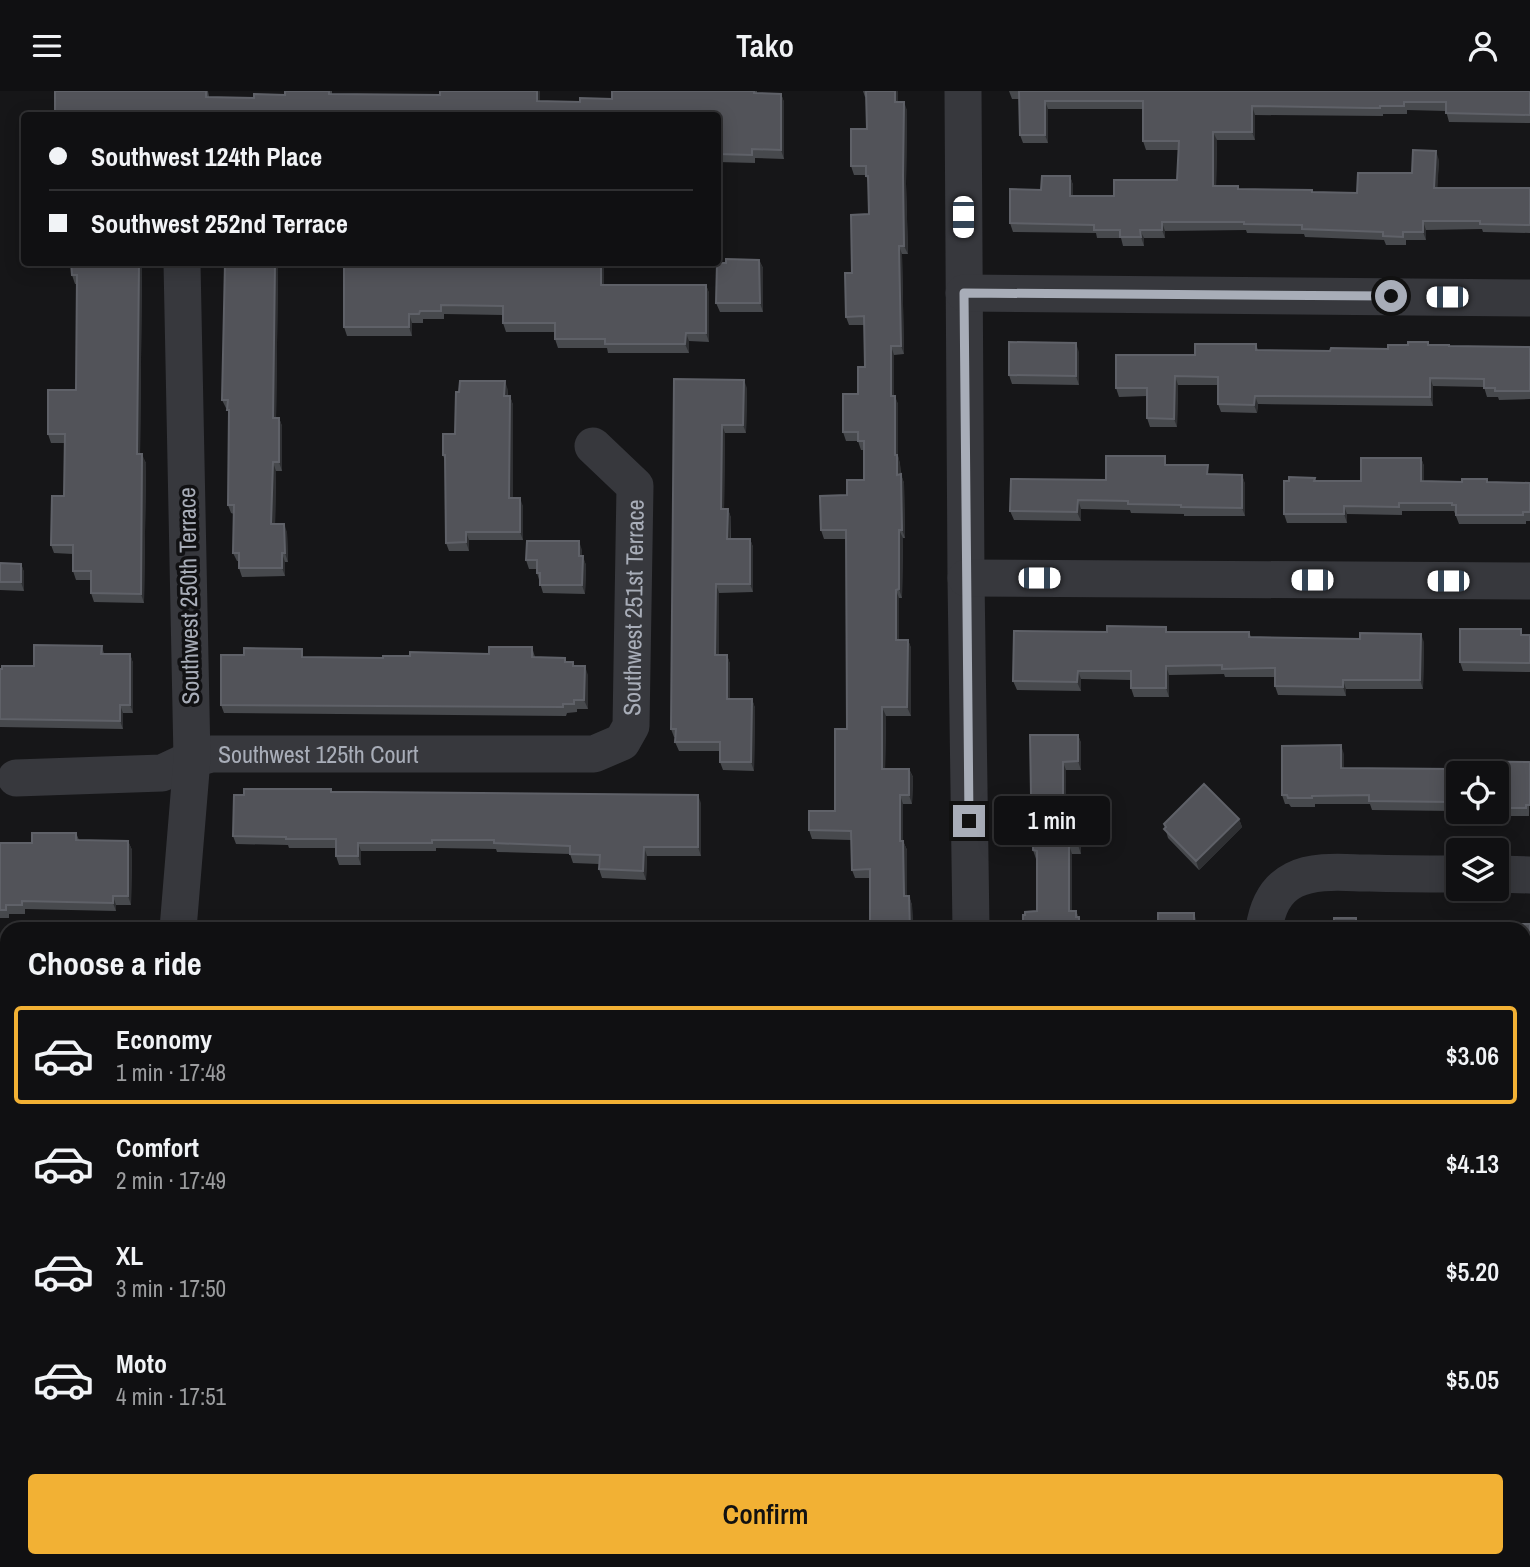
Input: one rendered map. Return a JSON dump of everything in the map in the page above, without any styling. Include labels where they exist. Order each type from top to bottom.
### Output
[{"type":"street","points":[[963,91],[965,578],[971,922]]},
{"type":"street","name":"Southwest 250th Terrace","points":[[179,922],[192,759],[182,266]]},
{"type":"street","points":[[964,293],[1530,297]]},
{"type":"street","name":"Southwest 251st Terrace","points":[[593,446],[635,486],[631,726],[622,742]]},
{"type":"street","points":[[965,578],[1530,581]]},
{"type":"street","name":"Southwest 125th Court","points":[[16,778],[162,773],[192,759],[211,754],[594,754],[622,742]]},
{"type":"street","points":[[1265,922],[1272,902],[1287,884],[1304,876],[1326,873],[1446,874]]},
{"type":"street","points":[[1509,874],[1530,875]]},
{"type":"building","points":[[55,91],[206,91],[206,97],[254,98],[254,94],[285,95],[285,91],[440,95],[440,91],[537,91],[537,101],[580,102],[580,98],[612,99],[612,91],[754,91],[781,94],[781,150],[752,149],[752,155],[721,154],[721,112],[55,112]]},
{"type":"building","points":[[866,91],[895,91],[895,102],[904,102],[904,246],[899,246],[901,346],[891,346],[891,396],[895,396],[897,475],[901,474],[902,530],[899,530],[896,640],[908,640],[907,707],[882,707],[882,769],[909,769],[909,795],[900,795],[900,841],[903,841],[904,896],[909,896],[910,922],[870,922],[870,869],[852,870],[851,831],[809,830],[809,811],[835,811],[835,729],[847,729],[846,530],[821,530],[820,496],[847,495],[847,480],[864,480],[864,441],[858,441],[858,432],[843,432],[843,394],[858,394],[858,367],[865,367],[864,316],[846,317],[845,273],[852,273],[851,215],[869,214],[866,166],[851,166],[851,129],[867,129]]},
{"type":"building","points":[[1019,91],[1530,91],[1530,115],[1446,113],[1446,102],[1404,102],[1404,106],[1380,108],[1252,106],[1252,132],[1213,132],[1213,186],[1357,193],[1358,173],[1412,173],[1413,150],[1436,151],[1434,188],[1530,188],[1530,225],[1480,224],[1480,221],[1423,221],[1423,232],[1403,232],[1403,237],[1383,236],[1383,232],[1302,229],[1302,225],[1162,222],[1162,230],[1140,230],[1141,237],[1120,237],[1120,230],[1094,230],[1094,225],[1010,223],[1010,189],[1041,190],[1042,176],[1070,176],[1070,196],[1114,196],[1114,180],[1177,180],[1179,141],[1143,141],[1143,101],[1045,101],[1045,135],[1020,135]]},
{"type":"building","points":[[726,259],[759,260],[760,303],[716,303],[717,266],[726,263]]},
{"type":"building","points":[[71,266],[139,266],[137,454],[142,454],[141,594],[91,593],[91,571],[73,571],[73,545],[51,545],[52,496],[64,496],[65,434],[48,434],[48,390],[76,390],[77,275],[72,275]]},
{"type":"building","points":[[225,266],[275,266],[273,418],[279,418],[279,462],[273,462],[271,524],[284,524],[285,553],[282,553],[282,568],[239,568],[239,553],[233,553],[234,505],[228,505],[229,410],[228,400],[222,400]]},
{"type":"building","points":[[344,266],[601,266],[601,285],[706,285],[706,333],[686,333],[685,344],[605,344],[605,339],[555,339],[555,323],[503,323],[503,306],[441,305],[441,311],[409,314],[409,327],[344,327]]},
{"type":"building","points":[[1009,342],[1076,343],[1076,376],[1009,375]]},
{"type":"building","points":[[1408,342],[1449,346],[1530,347],[1530,391],[1495,391],[1495,388],[1484,388],[1484,379],[1430,378],[1430,397],[1255,396],[1254,405],[1218,404],[1218,377],[1175,376],[1174,419],[1147,418],[1147,388],[1116,388],[1116,355],[1195,355],[1195,344],[1256,344],[1256,350],[1330,351],[1331,348],[1388,349],[1388,345],[1408,345]]},
{"type":"building","points":[[674,379],[744,380],[743,425],[722,425],[721,509],[728,509],[727,539],[750,539],[750,584],[716,584],[715,655],[727,655],[727,699],[752,699],[751,762],[720,762],[720,742],[675,742],[676,729],[671,729]]},
{"type":"building","points":[[460,381],[505,381],[504,396],[510,396],[509,498],[520,498],[520,532],[466,532],[466,542],[446,543],[443,434],[455,434],[456,392],[459,392]]},
{"type":"building","points":[[1106,456],[1165,456],[1165,465],[1208,465],[1207,474],[1242,475],[1242,508],[1078,500],[1077,512],[1010,511],[1011,479],[1106,480]]},
{"type":"building","points":[[1361,458],[1421,458],[1421,481],[1462,482],[1462,479],[1487,479],[1487,482],[1530,483],[1530,512],[1523,512],[1523,515],[1456,515],[1456,505],[1452,503],[1399,503],[1399,507],[1344,506],[1344,514],[1284,514],[1284,481],[1289,481],[1289,477],[1315,478],[1314,481],[1361,481]]},
{"type":"building","points":[[527,541],[579,541],[579,556],[583,556],[582,585],[540,585],[537,560],[526,560]]},
{"type":"building","points":[[0,563],[21,564],[21,582],[0,582]]},
{"type":"building","points":[[1107,626],[1166,627],[1166,632],[1249,632],[1249,637],[1360,639],[1360,633],[1421,634],[1420,680],[1343,680],[1343,687],[1275,686],[1275,668],[1222,669],[1222,665],[1166,666],[1166,688],[1131,688],[1131,671],[1078,671],[1077,682],[1013,681],[1014,631],[1107,632]]},
{"type":"building","points":[[1460,629],[1521,629],[1521,635],[1530,635],[1530,663],[1460,662]]},
{"type":"building","points":[[34,645],[102,646],[101,654],[130,654],[130,705],[120,705],[120,721],[0,719],[0,669],[2,666],[34,666]]},
{"type":"building","points":[[489,647],[532,647],[532,657],[565,658],[565,662],[573,662],[573,666],[585,666],[584,700],[574,700],[574,704],[563,704],[563,707],[221,705],[221,655],[244,655],[244,648],[302,649],[302,657],[383,658],[410,656],[410,652],[489,654]]},
{"type":"building","points":[[1030,735],[1078,735],[1078,761],[1063,762],[1063,812],[1077,815],[1078,845],[1069,845],[1069,911],[1076,911],[1079,922],[1023,922],[1025,912],[1037,911],[1037,851],[1033,850],[1034,795],[1031,795]]},
{"type":"building","points":[[1341,745],[1341,768],[1446,769],[1446,802],[1369,801],[1369,795],[1288,798],[1287,795],[1282,795],[1282,746]]},
{"type":"building","points":[[1509,762],[1530,762],[1530,805],[1526,805],[1526,808],[1509,808]]},
{"type":"building","points":[[1204,784],[1239,819],[1196,861],[1164,829],[1164,824]]},
{"type":"building","points":[[244,789],[698,795],[698,847],[644,847],[643,871],[599,869],[600,855],[570,854],[570,846],[494,843],[494,840],[358,843],[358,856],[336,856],[336,839],[233,836],[234,795],[244,795]]},
{"type":"building","points":[[32,833],[76,833],[76,840],[128,841],[128,896],[113,896],[113,903],[22,901],[22,905],[6,905],[6,910],[0,910],[0,843],[32,843]]},
{"type":"building","points":[[1158,913],[1194,913],[1194,922],[1158,922]]},
{"type":"building","points":[[1334,918],[1356,918],[1356,922],[1334,922]]},
{"type":"route","points":[[969,821],[964,293],[1391,296]]}]
